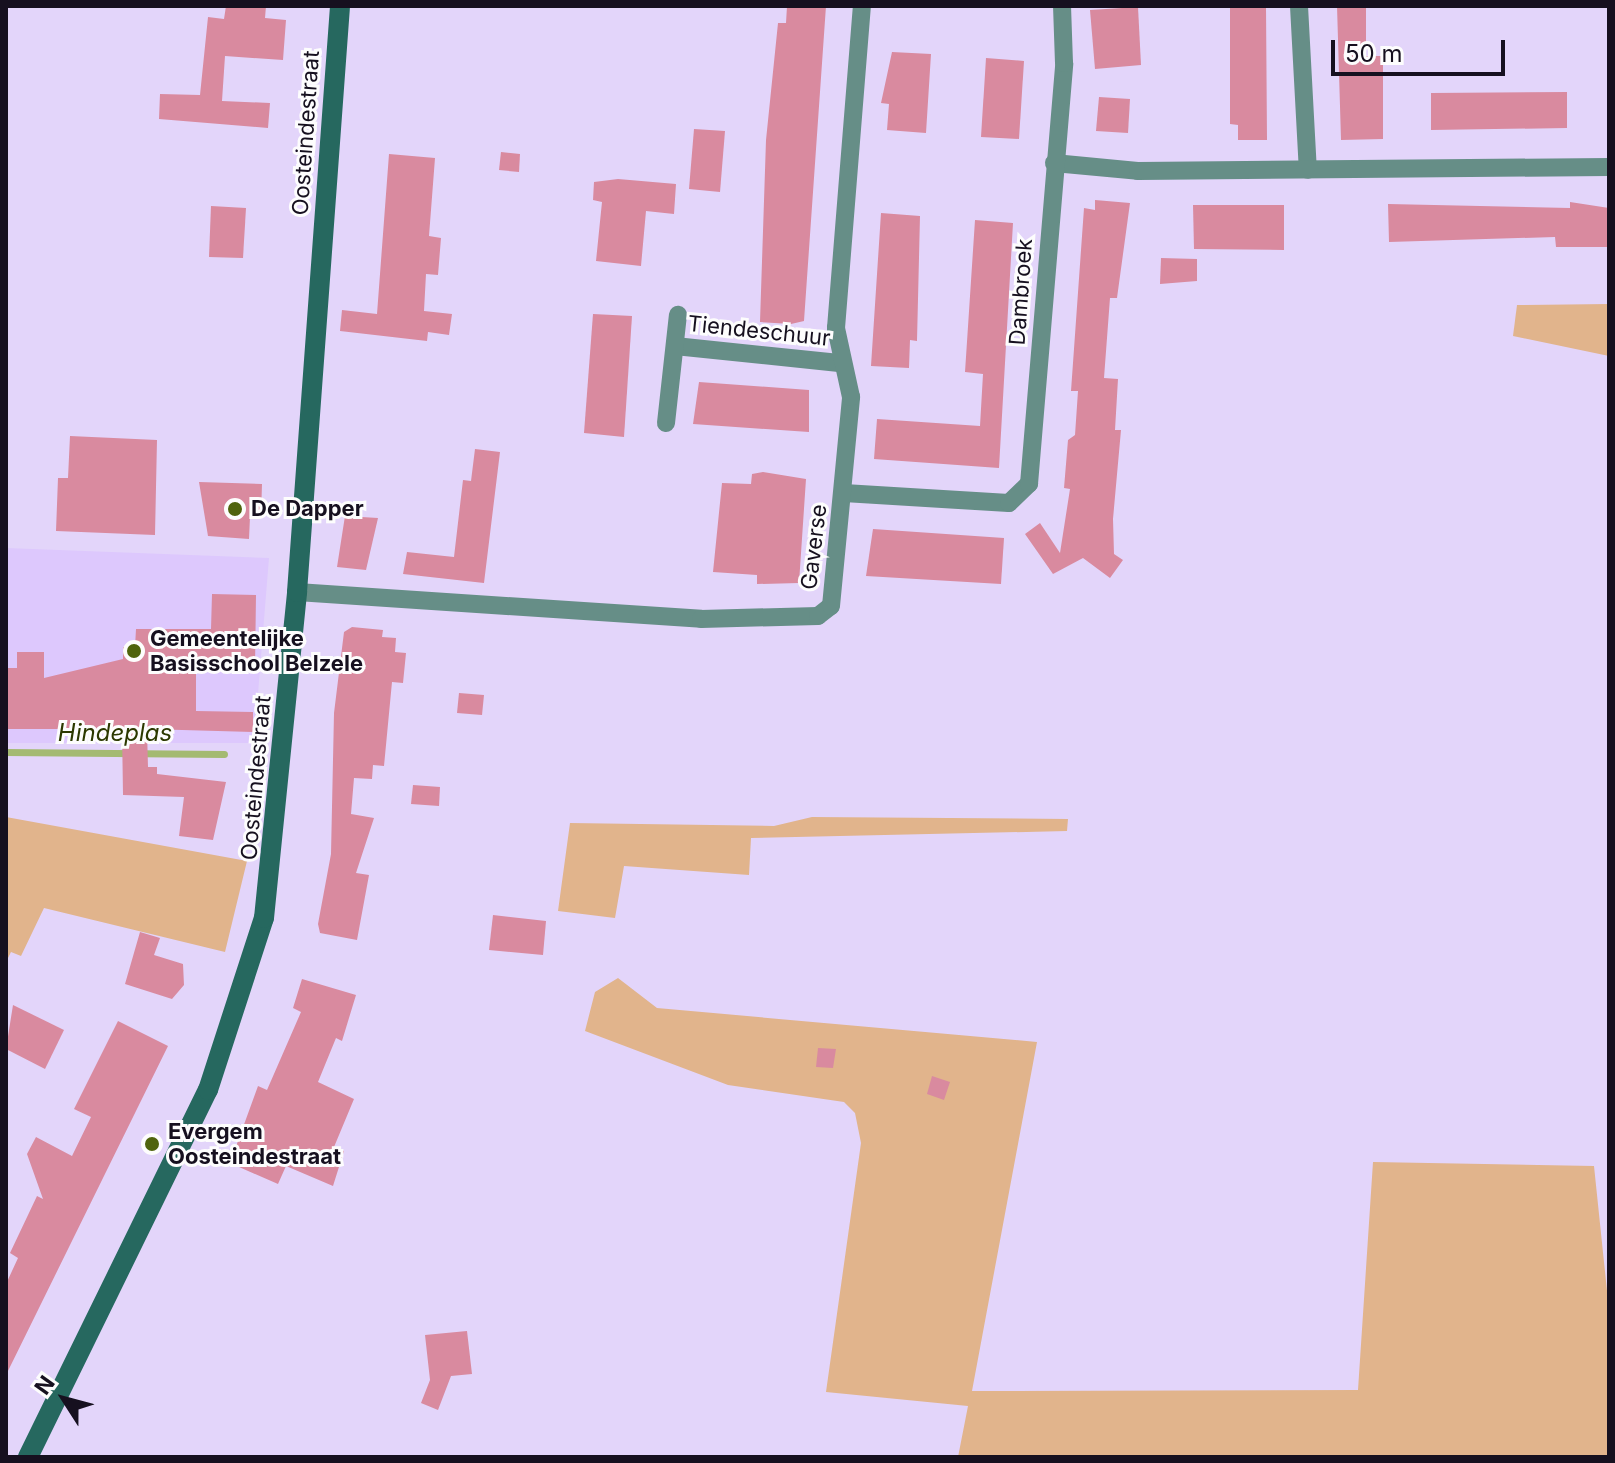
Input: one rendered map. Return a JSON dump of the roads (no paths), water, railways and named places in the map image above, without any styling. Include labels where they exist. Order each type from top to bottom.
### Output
[{"type":"street","name":"Oosteindestraat","points":[[28,1457],[208,1090],[251,967],[274,861],[340,6]]},
{"type":"street","name":"Gaverse","points":[[297,592],[701,619],[818,616],[831,606],[836,583],[851,397],[839,363],[862,6]]},
{"type":"street","points":[[1062,6],[1054,163],[1308,170],[1609,167]]},
{"type":"street","points":[[1299,6],[1308,170]]},
{"type":"street","name":"Dambroek","points":[[844,493],[1009,503],[1029,484],[1054,163]]},
{"type":"street","name":"Tiendeschuur","points":[[666,423],[678,315]]},
{"type":"street","name":"Tiendeschuur","points":[[675,346],[839,363]]},
{"type":"waterway","name":"Hindeplas","points":[[6,752],[224,754]]},
{"type":"place","name":"De Dapper","points":[[235,509]]},
{"type":"place","name":"Gemeentelijke Basisschool Belzele","points":[[134,651]]},
{"type":"place","name":"Evergem Oosteindestraat","points":[[152,1144]]}]
